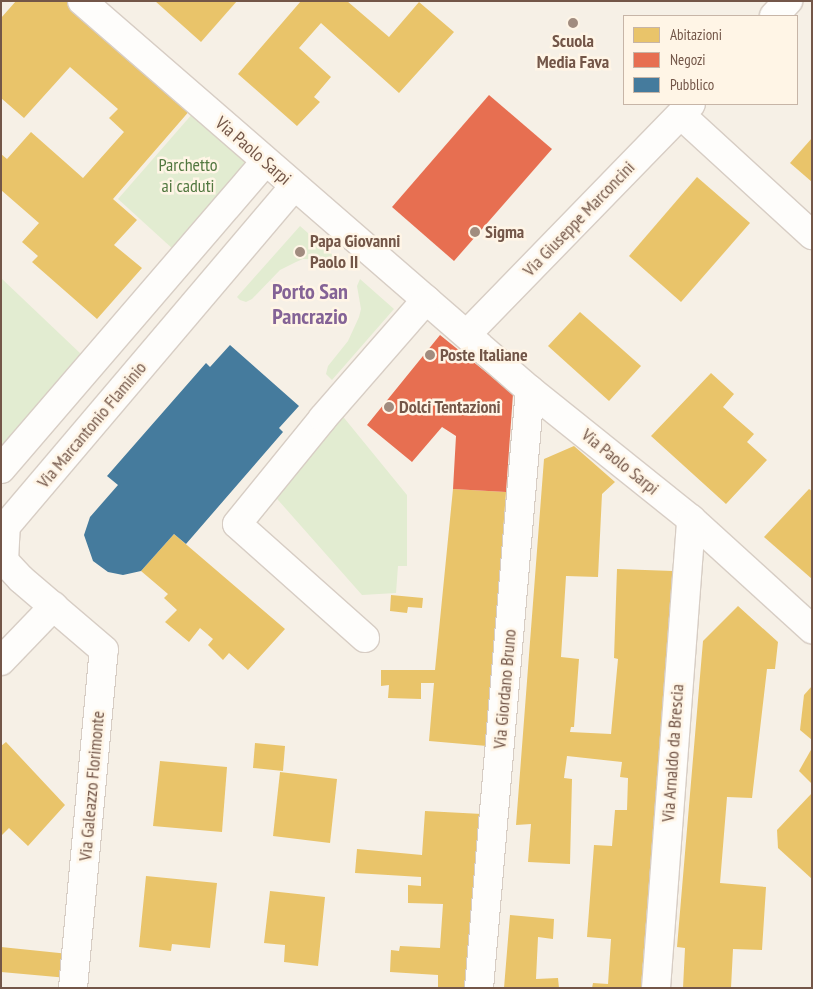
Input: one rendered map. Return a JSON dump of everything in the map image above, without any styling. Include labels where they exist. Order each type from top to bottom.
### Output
[{"type":"street","name":"Via Paolo Sarpi","points":[[82,1],[293,187],[468,334],[530,390],[691,519],[812,629]]},
{"type":"street","points":[[775,15],[788,1]]},
{"type":"street","points":[[686,109],[812,235]]},
{"type":"street","name":"Via Giuseppe Marconcini","points":[[468,334],[686,109]]},
{"type":"street","points":[[1,469],[265,162]]},
{"type":"street","name":"Via Marcantonio Flaminio","points":[[54,606],[4,561],[6,526],[293,187]]},
{"type":"street","points":[[365,638],[237,524],[323,418],[426,300]]},
{"type":"street","name":"Via Giordano Bruno","points":[[479,988],[530,390]]},
{"type":"street","name":"Via Arnaldo da Brescia","points":[[656,988],[691,519]]},
{"type":"street","points":[[1,662],[54,606]]},
{"type":"street","name":"Via Galeazzo Florimonte","points":[[54,606],[104,650],[73,988]]},
{"type":"green space","name":"Parchetto ai caduti","points":[[200,105],[257,157],[174,250],[118,199]]},
{"type":"green space","points":[[300,226],[334,256],[327,260],[303,259],[296,262],[280,270],[252,299],[246,302],[240,300],[237,297]]},
{"type":"green space","points":[[1,278],[81,354],[1,446]]},
{"type":"green space","points":[[360,279],[394,309],[332,380],[326,374],[328,366],[348,341],[359,317],[361,309],[357,286]]},
{"type":"green space","points":[[336,408],[407,495],[407,566],[398,566],[396,593],[362,595],[271,492]]},
{"type":"building: Abitazioni","points":[[16,1],[68,1],[191,109],[113,199],[137,220],[114,245],[142,268],[97,319],[32,262],[38,256],[22,242],[39,223],[1,190],[1,154],[7,159],[31,132],[83,178],[124,132],[109,118],[118,109],[70,67],[24,118],[1,98],[1,18]]},
{"type":"building: Abitazioni","points":[[155,1],[237,1],[201,42]]},
{"type":"building: Abitazioni","points":[[301,1],[347,1],[389,37],[419,2],[454,32],[399,93],[321,23],[299,48],[331,77],[314,97],[320,102],[297,126],[238,74]]},
{"type":"building: Abitazioni","points":[[812,138],[812,182],[790,163]]},
{"type":"building: Abitazioni","points":[[697,177],[750,223],[681,302],[629,256]]},
{"type":"building: Abitazioni","points":[[580,312],[641,366],[609,401],[548,346]]},
{"type":"building: Abitazioni","points":[[711,373],[734,394],[723,407],[754,434],[747,442],[767,460],[726,504],[651,436]]},
{"type":"building: Abitazioni","points":[[574,446],[615,482],[602,494],[598,577],[566,576],[561,657],[579,659],[574,727],[571,727],[570,732],[611,734],[618,659],[614,658],[617,569],[673,571],[641,988],[592,988],[593,983],[608,984],[611,939],[587,937],[594,845],[612,846],[615,810],[627,810],[628,778],[620,777],[622,762],[567,756],[564,778],[572,779],[570,864],[528,862],[531,824],[516,825],[544,459]]},
{"type":"building: Abitazioni","points":[[453,489],[506,492],[487,746],[429,741],[434,683],[421,683],[421,699],[388,698],[389,685],[381,686],[381,670],[435,670]]},
{"type":"building: Abitazioni","points":[[809,489],[812,491],[812,579],[764,537]]},
{"type":"building: Abitazioni","points":[[174,534],[285,629],[248,670],[229,653],[223,660],[208,645],[213,639],[200,628],[189,642],[165,622],[177,610],[164,598],[168,594],[141,571]]},
{"type":"building: Abitazioni","points":[[391,595],[423,598],[422,608],[408,607],[407,613],[390,611]]},
{"type":"building: Abitazioni","points":[[738,606],[778,642],[775,669],[767,669],[752,798],[727,797],[720,883],[766,887],[762,950],[733,949],[731,988],[683,988],[685,948],[677,947],[703,641]]},
{"type":"building: Abitazioni","points":[[812,686],[812,740],[800,730],[804,695]]},
{"type":"building: Abitazioni","points":[[6,742],[65,805],[28,846],[9,828],[1,836],[1,746]]},
{"type":"building: Abitazioni","points":[[255,743],[285,746],[283,771],[253,768]]},
{"type":"building: Abitazioni","points":[[812,748],[812,784],[799,771]]},
{"type":"building: Abitazioni","points":[[160,761],[227,767],[222,832],[153,826]]},
{"type":"building: Abitazioni","points":[[280,772],[337,779],[330,843],[273,836]]},
{"type":"building: Abitazioni","points":[[812,793],[812,879],[778,848],[777,830]]},
{"type":"building: Abitazioni","points":[[425,811],[482,814],[468,988],[438,988],[438,975],[390,972],[391,950],[399,951],[400,946],[440,948],[443,904],[408,903],[408,885],[421,886],[421,877],[355,873],[357,849],[422,855]]},
{"type":"building: Abitazioni","points":[[146,876],[217,883],[210,948],[172,944],[171,951],[139,947]]},
{"type":"building: Abitazioni","points":[[270,891],[325,897],[318,966],[284,962],[285,945],[264,943]]},
{"type":"building: Abitazioni","points":[[510,915],[554,919],[553,939],[538,937],[536,979],[558,978],[559,988],[504,988]]},
{"type":"building: Abitazioni","points":[[1,947],[69,954],[68,978],[1,972]]},
{"type":"building: Negozi","points":[[489,95],[552,149],[454,261],[392,207]]},
{"type":"building: Negozi","points":[[440,335],[513,394],[506,492],[453,489],[456,436],[442,427],[412,462],[367,425]]},
{"type":"building: Pubblico","points":[[230,345],[299,406],[279,428],[283,432],[186,544],[174,534],[141,571],[123,575],[108,572],[93,561],[84,535],[90,517],[118,485],[107,476],[206,363],[210,367]]},
{"type":"place","name":"Scuola Media Fava","points":[[573,23]]},
{"type":"place","name":"Sigma","points":[[475,232]]},
{"type":"place","name":"Papa Giovanni Paolo II","points":[[300,252]]},
{"type":"place","name":"Poste Italiane","points":[[430,355]]},
{"type":"place","name":"Dolci Tentazioni","points":[[389,407]]},
{"type":"district","name":"Porto San Pancrazio","points":[[310,304]]}]
